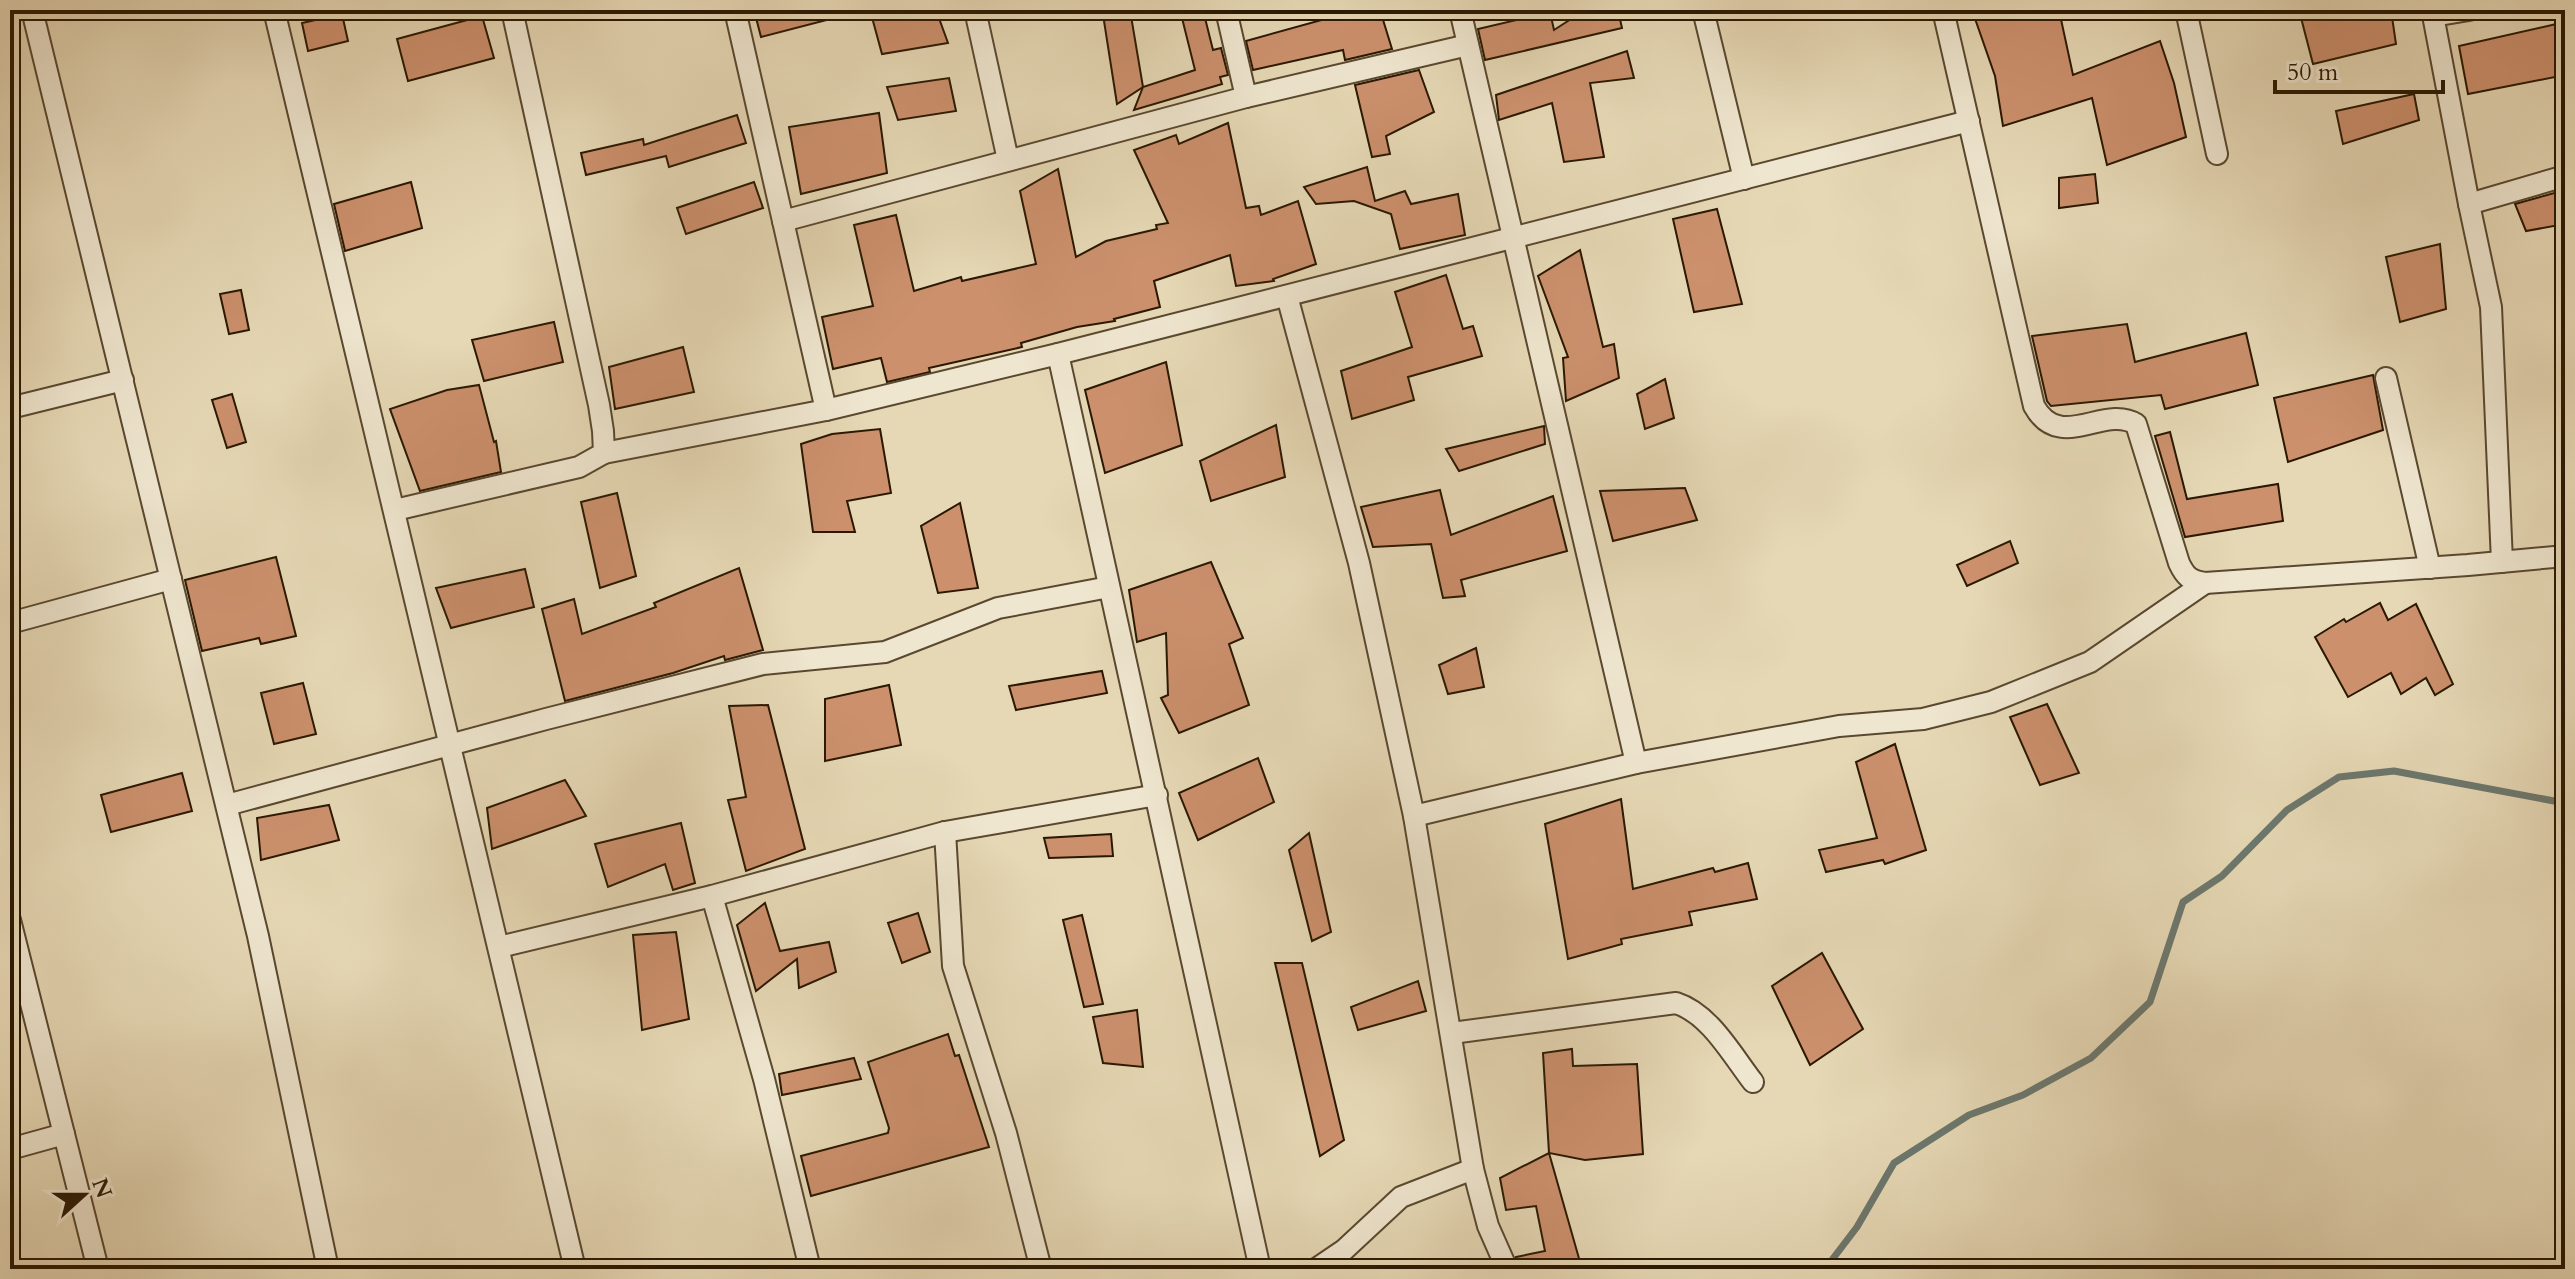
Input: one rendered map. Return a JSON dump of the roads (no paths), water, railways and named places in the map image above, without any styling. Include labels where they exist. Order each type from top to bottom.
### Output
[{"type":"street","points":[[32,10],[258,936],[328,1269]]},
{"type":"street","points":[[274,10],[575,1269]]},
{"type":"street","points":[[512,10],[599,405],[604,453]]},
{"type":"street","points":[[735,10],[826,410]]},
{"type":"street","points":[[975,10],[1008,160]]},
{"type":"street","points":[[1226,10],[1246,97]]},
{"type":"street","points":[[1460,10],[1636,763]]},
{"type":"street","points":[[1703,10],[1744,179]]},
{"type":"street","points":[[1943,10],[2034,406],[2046,423],[2058,427],[2121,420],[2136,424],[2179,563],[2192,581],[2205,583],[2430,568],[2565,556]]},
{"type":"street","points":[[2186,10],[2217,154]]},
{"type":"street","points":[[2469,10],[2433,13],[2491,307],[2502,562]]},
{"type":"street","points":[[783,221],[1246,97],[1468,45]]},
{"type":"street","points":[[395,510],[579,467],[604,453],[826,410],[1058,354],[1969,121]]},
{"type":"street","points":[[2469,204],[2565,176]]},
{"type":"street","points":[[1287,296],[1359,563],[1414,816],[1473,1169],[1488,1226],[1507,1269]]},
{"type":"street","points":[[1058,354],[1260,1269]]},
{"type":"street","points":[[2386,378],[2430,568]]},
{"type":"street","points":[[10,408],[123,380]]},
{"type":"street","points":[[10,623],[171,579]]},
{"type":"street","points":[[1414,816],[1636,763],[1839,726],[1923,719],[1991,702],[2090,662],[2205,583]]},
{"type":"street","points":[[227,805],[763,664],[885,652],[998,608],[1109,587]]},
{"type":"street","points":[[499,947],[712,896],[945,832],[1157,795]]},
{"type":"street","points":[[945,832],[953,966],[1006,1133],[1041,1269]]},
{"type":"street","points":[[712,896],[764,1079],[810,1269]]},
{"type":"street","points":[[10,920],[98,1269]]},
{"type":"street","points":[[1452,1033],[1676,1003],[1689,1007],[1701,1017],[1753,1082]]},
{"type":"street","points":[[10,1149],[64,1134]]},
{"type":"street","points":[[1316,1269],[1344,1250],[1401,1197],[1473,1169]]},
{"type":"waterway","points":[[1825,1269],[1857,1227],[1894,1163],[1969,1115],[2023,1095],[2091,1058],[2150,1002],[2183,902],[2222,876],[2287,810],[2339,777],[2394,771],[2565,803]]}]
